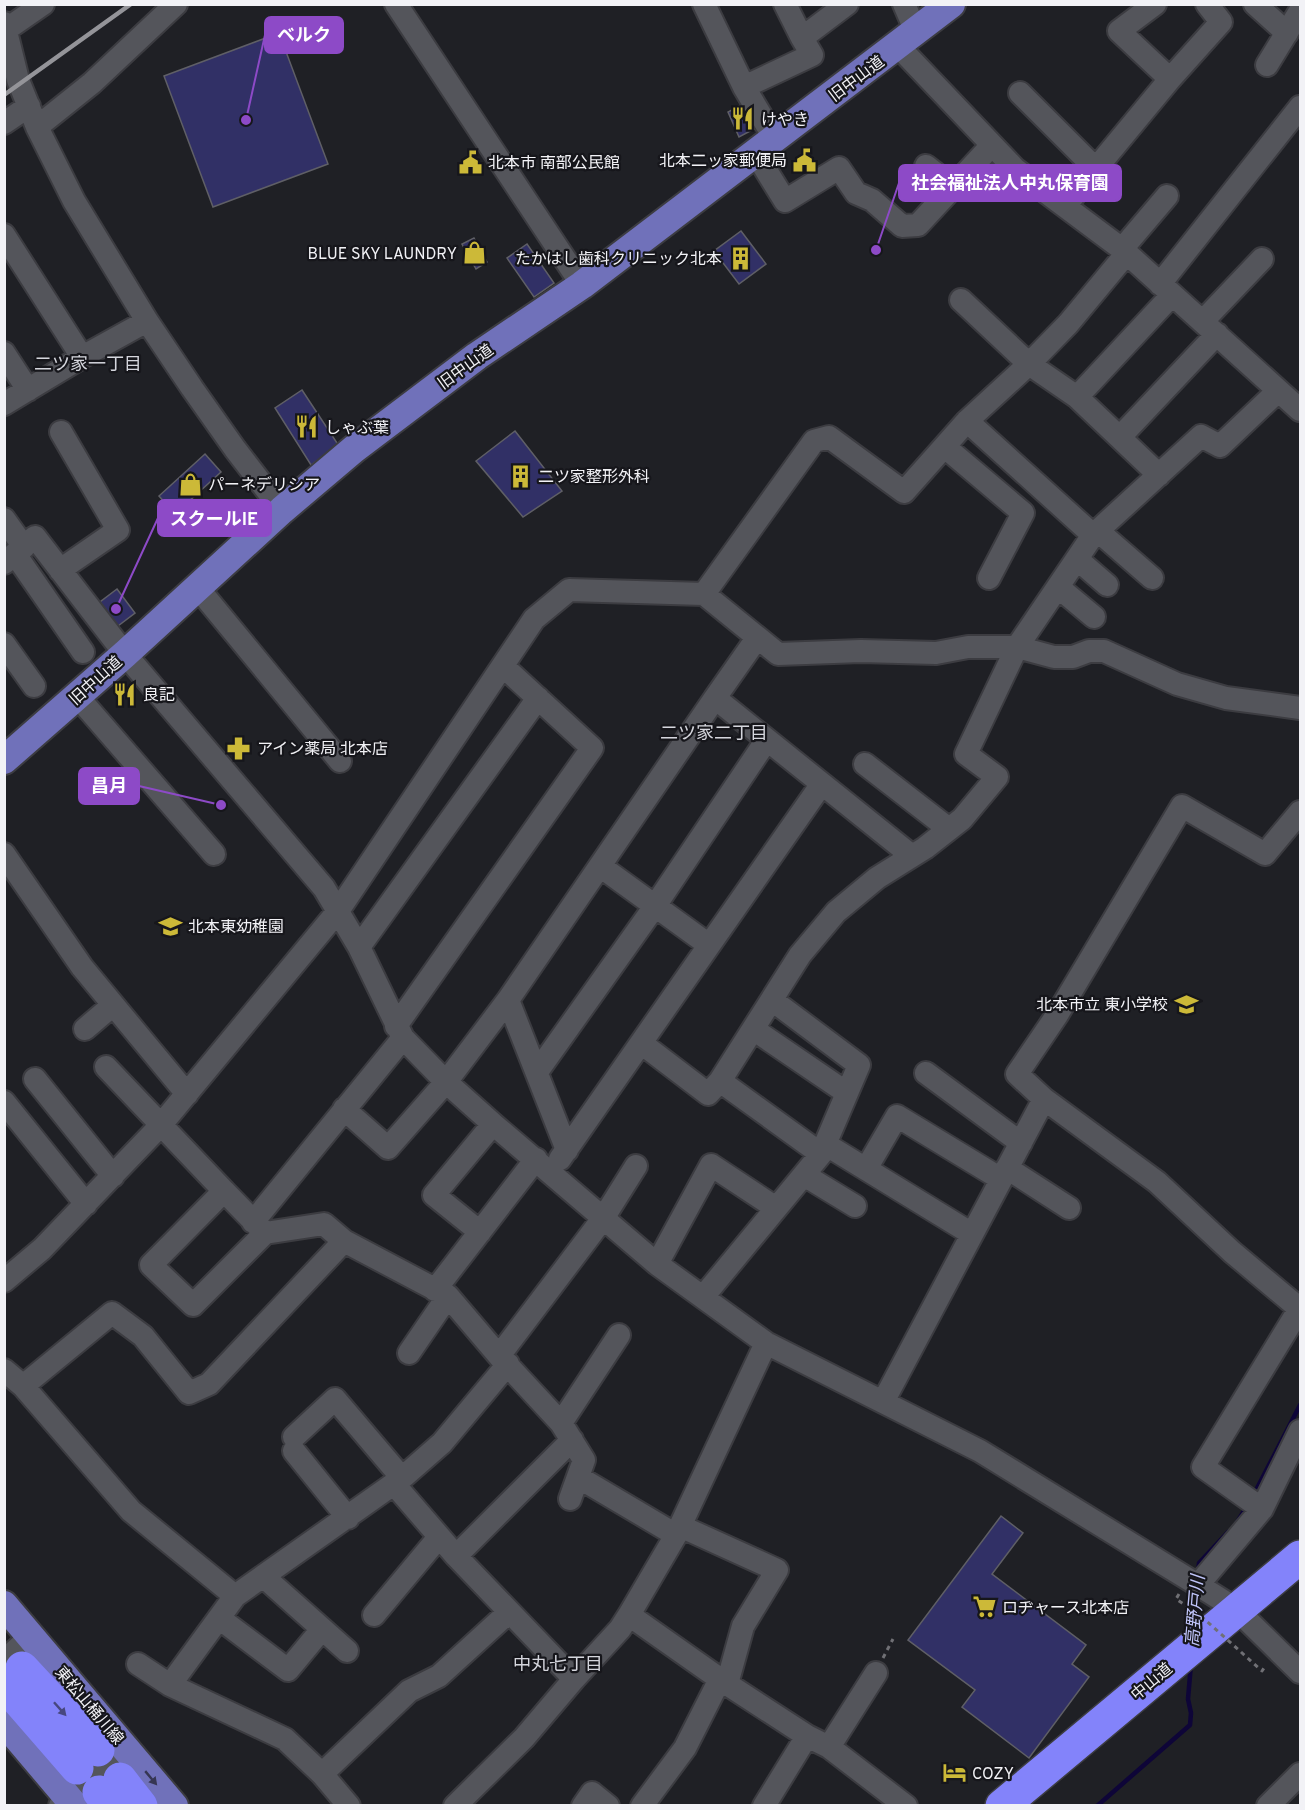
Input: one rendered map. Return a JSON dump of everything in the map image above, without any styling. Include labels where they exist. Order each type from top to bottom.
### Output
[{"type":"highway","name":"中山道","points":[[1028,1806],[1242,1627],[1300,1557]]},
{"type":"highway","name":"中山道","points":[[1002,1806],[1300,1582]]},
{"type":"highway","points":[[10,1671],[93,1784],[141,1806]]},
{"type":"main road","name":"旧中山道","points":[[4,760],[282,510],[354,449],[477,356],[582,285],[951,4]]},
{"type":"main road","name":"東松山桶川線","points":[[4,1605],[32,1636],[93,1784]]},
{"type":"main road","name":"東松山桶川線","points":[[4,1722],[93,1784],[174,1806]]},
{"type":"street","points":[[42,4],[6,26],[18,80],[37,127],[74,201],[147,321],[235,449],[282,510]]},
{"type":"street","points":[[37,127],[92,83],[176,4]]},
{"type":"street","points":[[396,4],[582,285]]},
{"type":"street","points":[[704,4],[744,87],[785,201],[839,168],[856,193],[872,200],[902,226],[918,225],[992,145]]},
{"type":"street","points":[[744,87],[812,55],[785,4]]},
{"type":"street","points":[[802,38],[847,4]]},
{"type":"street","points":[[904,4],[907,39],[992,145],[1015,170],[1125,251],[1300,410]]},
{"type":"street","points":[[1065,206],[1170,79],[1221,22],[1207,4]]},
{"type":"street","points":[[1255,4],[1287,33]]},
{"type":"street","points":[[1153,5],[1119,31],[1170,79]]},
{"type":"street","points":[[1267,65],[1300,11]]},
{"type":"street","points":[[1020,93],[1096,168]]},
{"type":"street","points":[[4,123],[29,106]]},
{"type":"street","points":[[1077,397],[1166,289],[1300,107]]},
{"type":"street","points":[[926,166],[953,187]]},
{"type":"street","points":[[704,594],[814,441],[829,437],[904,492],[967,421],[1029,364],[1068,324],[1167,196]]},
{"type":"street","points":[[4,235],[82,357]]},
{"type":"street","points":[[1120,437],[1262,259]]},
{"type":"street","points":[[961,300],[1029,364],[1077,397],[1159,475]]},
{"type":"street","points":[[4,404],[147,321]]},
{"type":"street","points":[[4,352],[28,390]]},
{"type":"street","points":[[641,1043],[708,1094],[720,1081],[800,955],[836,912],[877,878],[912,856],[962,819],[997,777],[966,754],[1017,647],[1095,533],[1201,436],[1220,446],[1278,391]]},
{"type":"street","points":[[967,421],[1095,533],[1152,578]]},
{"type":"street","points":[[60,570],[118,530],[61,432]]},
{"type":"street","points":[[945,447],[1023,513],[989,578]]},
{"type":"street","points":[[4,519],[14,554],[83,652]]},
{"type":"street","points":[[14,554],[35,537],[124,654],[324,888],[359,947],[400,1032],[446,1082],[493,1124],[657,1264],[766,1343],[980,1451],[1198,1585],[1242,1627],[1300,1672]]},
{"type":"street","points":[[1077,559],[1107,585]]},
{"type":"street","points":[[197,587],[340,761]]},
{"type":"street","points":[[1058,587],[1094,617]]},
{"type":"street","points":[[4,1281],[42,1249],[160,1126],[338,911],[504,667],[534,619],[569,590],[704,594],[778,654],[861,651],[936,653],[968,647],[1017,647],[1054,657],[1073,657],[1089,651],[1104,651],[1178,684],[1197,690],[1226,698],[1300,708]]},
{"type":"street","points":[[344,1109],[388,1148],[446,1082],[508,1000],[757,638]]},
{"type":"street","points":[[4,644],[34,686]]},
{"type":"street","points":[[224,1191],[151,1264],[193,1305],[259,1228],[309,1153],[400,1032],[592,748],[504,667]]},
{"type":"street","points":[[77,696],[214,854]]},
{"type":"street","points":[[359,947],[538,698]]},
{"type":"street","points":[[715,698],[912,856]]},
{"type":"street","points":[[537,1072],[655,906],[766,741]]},
{"type":"street","points":[[865,764],[949,829]]},
{"type":"street","points":[[409,1353],[442,1293],[480,1232],[543,1166],[567,1150],[821,784]]},
{"type":"street","points":[[1262,1509],[1203,1467],[1300,1308],[1232,1252],[1157,1182],[1044,1099],[1017,1074],[1057,1015],[1182,806],[1265,854],[1300,812]]},
{"type":"street","points":[[4,854],[82,967],[187,1094]]},
{"type":"street","points":[[600,866],[709,945]]},
{"type":"street","points":[[508,1000],[567,1150]]},
{"type":"street","points":[[703,1297],[823,1149],[859,1065],[772,1000]]},
{"type":"street","points":[[85,1029],[113,1005]]},
{"type":"street","points":[[753,1029],[847,1093]]},
{"type":"street","points":[[106,1068],[259,1228]]},
{"type":"street","points":[[926,1073],[1020,1143]]},
{"type":"street","points":[[35,1079],[113,1176]]},
{"type":"street","points":[[720,1081],[823,1149],[866,1169],[972,1234]]},
{"type":"street","points":[[883,1402],[1044,1099]]},
{"type":"street","points":[[4,1102],[86,1204]]},
{"type":"street","points":[[866,1169],[897,1116],[1069,1208]]},
{"type":"street","points":[[480,1232],[434,1195],[493,1124]]},
{"type":"street","points":[[657,1264],[711,1165],[776,1208]]},
{"type":"street","points":[[170,1685],[235,1596],[348,1518],[398,1481],[442,1443],[504,1360],[604,1217],[636,1166]]},
{"type":"street","points":[[804,1175],[855,1206]]},
{"type":"street","points":[[259,1228],[324,1224],[344,1241],[442,1293],[566,1432],[584,1460],[570,1499]]},
{"type":"street","points":[[23,1386],[112,1313],[143,1336],[189,1393],[209,1384],[344,1241]]},
{"type":"street","points":[[456,1556],[566,1432],[619,1335]]},
{"type":"street","points":[[455,1806],[524,1738],[620,1629],[678,1531],[766,1343]]},
{"type":"street","points":[[4,1370],[23,1386],[131,1511],[235,1596]]},
{"type":"street","points":[[348,1518],[294,1444],[335,1399],[456,1556],[574,1679]]},
{"type":"street","points":[[1198,1585],[1262,1509],[1300,1431]]},
{"type":"street","points":[[578,1477],[678,1531],[777,1570],[743,1626],[724,1682],[685,1748],[642,1806]]},
{"type":"street","points":[[374,1615],[440,1537]]},
{"type":"street","points":[[264,1576],[347,1651]]},
{"type":"street","points":[[322,1774],[409,1691],[439,1676],[509,1612]]},
{"type":"street","points":[[629,1615],[724,1682],[807,1736],[829,1747],[906,1806]]},
{"type":"street","points":[[219,1618],[288,1670],[322,1629]]},
{"type":"street","points":[[10,1671],[32,1636]]},
{"type":"street","points":[[138,1664],[170,1685],[285,1739],[322,1774],[350,1806]]},
{"type":"street","points":[[829,1747],[876,1673]]},
{"type":"street","points":[[764,1806],[807,1736]]},
{"type":"street","points":[[1268,1806],[1300,1774]]},
{"type":"street","points":[[583,1806],[592,1793],[608,1806]]},
{"type":"path","points":[[1201,1616],[1242,1627],[1262,1671],[1267,1665],[1260,1660]]},
{"type":"building","points":[[279,33],[328,164],[213,207],[164,76]]},
{"type":"building","name":"けやき","points":[[746,102],[758,127],[739,137],[728,112]]},
{"type":"building","name":"たかはし歯科クリニック北本","points":[[741,231],[766,264],[739,284],[714,251]]},
{"type":"building","name":"BLUE SKY LAUNDRY","points":[[474,238],[487,262],[476,269],[462,244]]},
{"type":"building","points":[[527,244],[554,283],[534,297],[507,258]]},
{"type":"building","name":"しゃぶ葉","points":[[302,390],[339,446],[311,465],[275,408]]},
{"type":"building","name":"二ツ家整形外科","points":[[515,431],[562,491],[523,517],[476,461]]},
{"type":"building","name":"パーネデリシア","points":[[205,454],[221,472],[175,514],[159,496]]},
{"type":"building","points":[[117,589],[135,613],[114,629],[96,605]]},
{"type":"building","name":"ロヂャース北本店","points":[[1001,1516],[1023,1533],[992,1574],[1086,1645],[1072,1664],[1089,1677],[1029,1758],[962,1707],[975,1690],[908,1640]]},
{"type":"waterway","name":"高野戸川","points":[[1253,1496],[1300,1405]]},
{"type":"waterway","name":"高野戸川","points":[[1236,1524],[1247,1506]]},
{"type":"waterway","name":"高野戸川","points":[[1198,1572],[1199,1563],[1228,1532]]},
{"type":"waterway","name":"高野戸川","points":[[1194,1629],[1197,1593]]},
{"type":"waterway","name":"高野戸川","points":[[1097,1806],[1190,1725],[1191,1713],[1188,1699],[1191,1664]]},
{"type":"railway","points":[[4,95],[131,4]]},
{"type":"place","name":"けやき","points":[[743,119]]},
{"type":"place","name":"ベルク","points":[[246,120]]},
{"type":"place","name":"北本二ッ家郵便局","points":[[805,160]]},
{"type":"place","name":"北本市 南部公民館","points":[[470,162]]},
{"type":"place","name":"社会福祉法人中丸保育園","points":[[876,250]]},
{"type":"place","name":"BLUE SKY LAUNDRY","points":[[475,253]]},
{"type":"place","name":"たかはし歯科クリニック北本","points":[[740,258]]},
{"type":"place","name":"しゃぶ葉","points":[[307,427]]},
{"type":"place","name":"二ツ家整形外科","points":[[520,476]]},
{"type":"place","name":"パーネデリシア","points":[[190,484]]},
{"type":"place","name":"スクールIE","points":[[116,609]]},
{"type":"place","name":"良記","points":[[125,694]]},
{"type":"place","name":"アイン薬局 北本店","points":[[239,748]]},
{"type":"place","name":"昌月","points":[[221,805]]},
{"type":"place","name":"北本東幼稚園","points":[[170,926]]},
{"type":"place","name":"北本市立 東小学校","points":[[1186,1004]]},
{"type":"place","name":"ロヂャース北本店","points":[[984,1607]]},
{"type":"place","name":"COZY","points":[[954,1773]]},
{"type":"district","name":"二ツ家一丁目","points":[[88,364]]},
{"type":"district","name":"二ツ家二丁目","points":[[714,733]]},
{"type":"district","name":"中丸七丁目","points":[[558,1664]]}]
